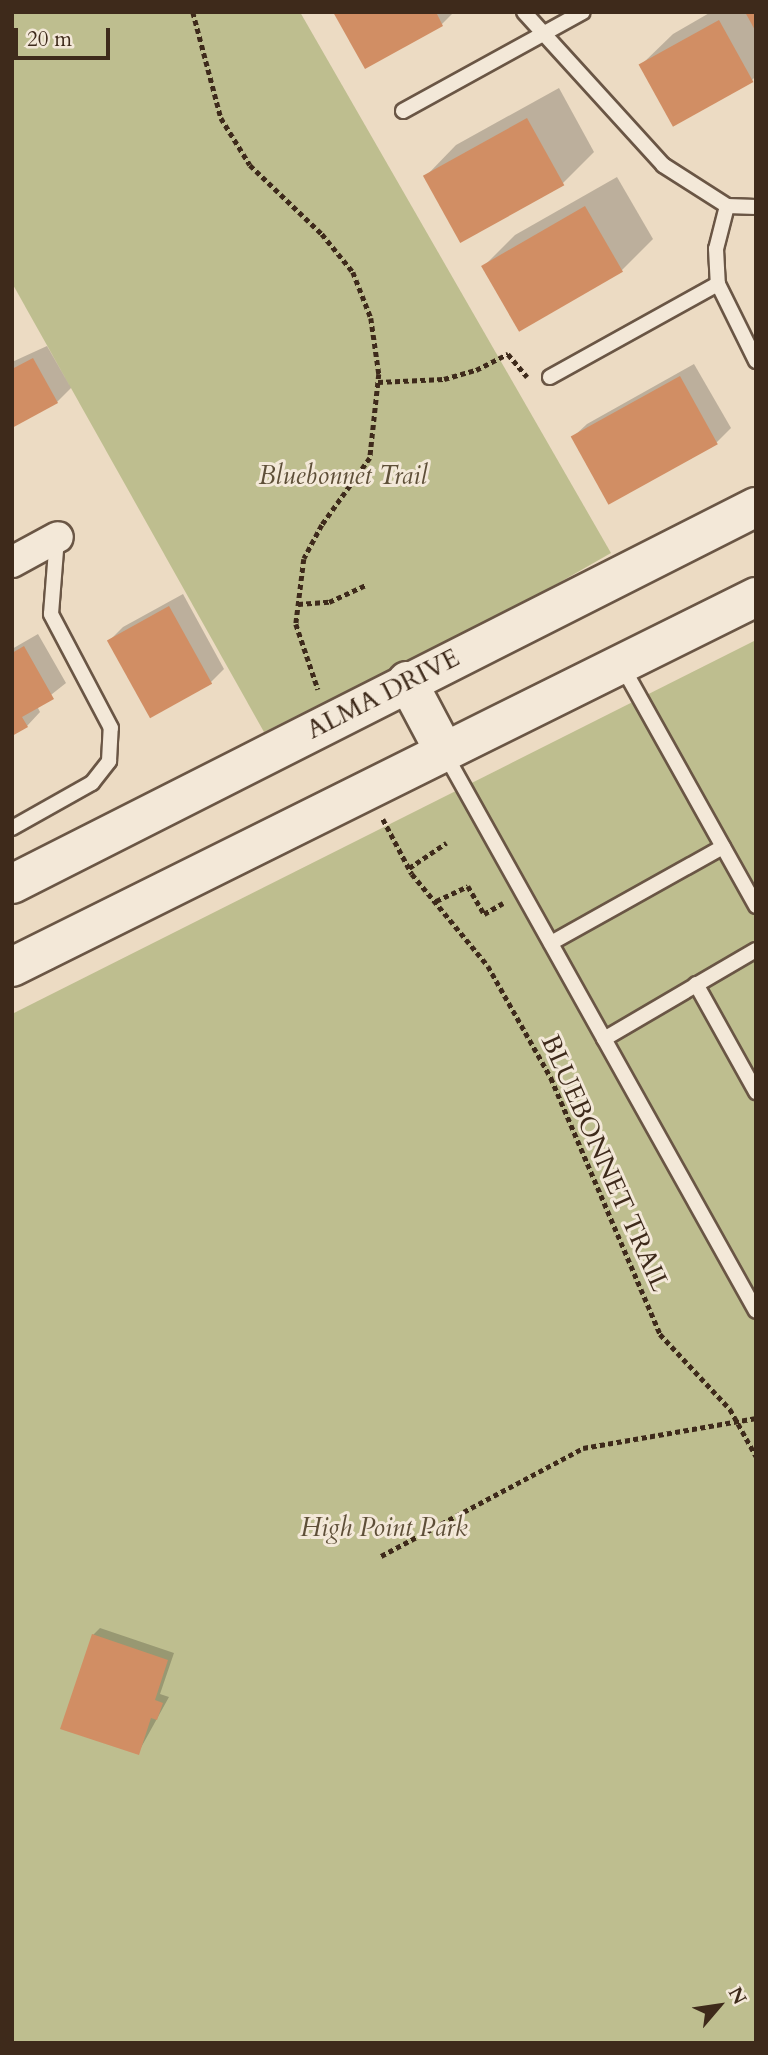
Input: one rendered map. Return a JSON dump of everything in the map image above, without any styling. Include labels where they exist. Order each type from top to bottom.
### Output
[{"type":"main road","name":"ALMA DRIVE","points":[[12,884],[407,681],[756,507]]},
{"type":"main road","points":[[12,967],[756,597]]},
{"type":"main road","points":[[407,681],[444,751]]},
{"type":"street","points":[[12,562],[58,537]]},
{"type":"lane","points":[[524,12],[547,33],[663,165],[727,206],[756,207]]},
{"type":"lane","points":[[403,111],[583,12]]},
{"type":"lane","points":[[727,206],[716,249],[718,284],[756,360]]},
{"type":"lane","points":[[550,377],[718,284]]},
{"type":"lane","points":[[12,828],[92,783],[109,761],[111,728],[51,614],[58,537]]},
{"type":"lane","points":[[622,665],[756,906]]},
{"type":"lane","points":[[444,751],[756,1311]]},
{"type":"lane","points":[[551,943],[723,847]]},
{"type":"lane","points":[[604,1039],[756,950]]},
{"type":"lane","points":[[695,984],[756,1092]]},
{"type":"path","points":[[193,12],[221,118],[243,153],[353,272],[371,318],[378,382],[370,458],[322,525],[304,559],[298,604],[296,624],[323,699]]},
{"type":"path","points":[[378,382],[444,379],[476,370],[508,354],[523,377],[550,377]]},
{"type":"path","points":[[298,604],[329,602],[366,584]]},
{"type":"path","name":"BLUEBONNET TRAIL","points":[[379,810],[409,868],[488,966],[551,1078],[660,1334],[736,1420],[756,1456]]},
{"type":"path","points":[[409,868],[446,843]]},
{"type":"path","points":[[436,901],[468,886],[484,914],[523,893]]},
{"type":"path","points":[[381,1556],[583,1448],[756,1418]]},
{"type":"green space","name":"Bluebonnet Trail","points":[[12,12],[300,12],[611,553],[520,605],[264,732],[12,283]]},
{"type":"green space","name":"High Point Park","points":[[756,640],[756,2043],[12,2043],[12,1014]]},
{"type":"building","points":[[333,12],[436,12],[443,26],[365,69]]},
{"type":"building","points":[[745,12],[756,12],[756,32]]},
{"type":"building","points":[[719,20],[753,82],[673,127],[639,65]]},
{"type":"building","points":[[527,118],[564,185],[460,243],[423,176]]},
{"type":"building","points":[[585,206],[623,272],[519,332],[481,266]]},
{"type":"building","points":[[33,358],[58,403],[12,428],[12,369]]},
{"type":"building","points":[[680,376],[718,444],[608,505],[571,437]]},
{"type":"building","points":[[169,606],[212,684],[150,718],[107,640]]},
{"type":"building","points":[[24,646],[54,699],[22,717],[28,727],[12,736],[12,653]]},
{"type":"building","points":[[92,1634],[168,1660],[155,1700],[163,1703],[157,1720],[151,1718],[139,1755],[60,1729]]}]
